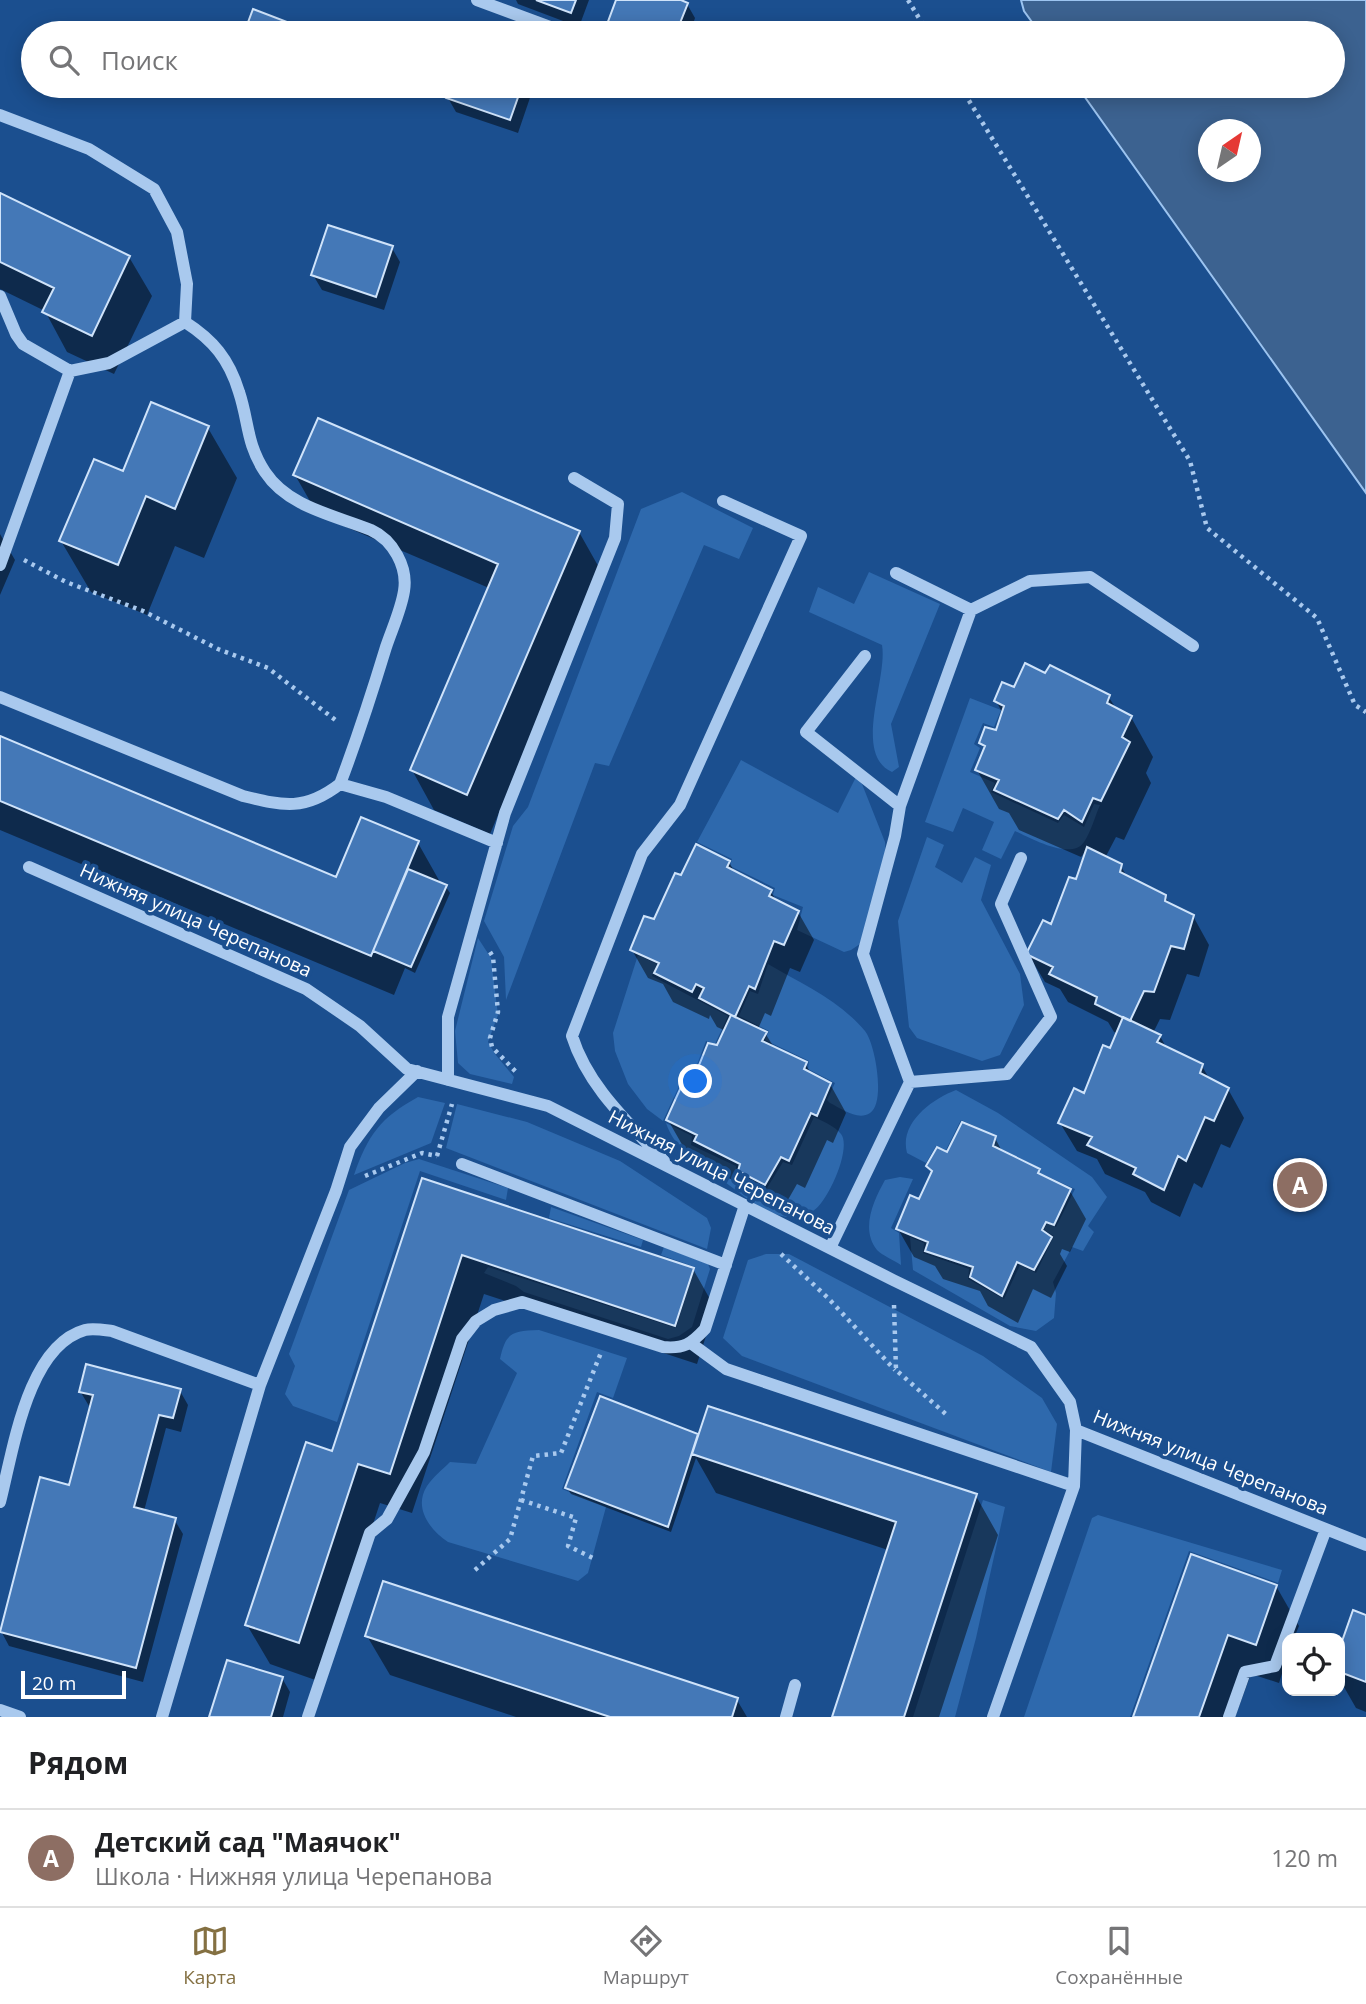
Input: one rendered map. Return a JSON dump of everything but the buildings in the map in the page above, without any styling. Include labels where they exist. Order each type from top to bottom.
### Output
[{"type":"street","points":[[477,0],[534,21]]},
{"type":"street","points":[[0,116],[89,149],[154,189],[177,232],[187,284],[185,322]]},
{"type":"street","points":[[0,296],[23,344],[70,370],[109,363],[185,322]]},
{"type":"street","points":[[0,697],[243,796],[281,805],[305,802],[325,795],[340,784],[358,737],[405,589],[401,561],[391,545],[375,532],[299,503],[283,492],[268,476],[253,452],[239,391],[219,349],[207,336],[185,322]]},
{"type":"street","points":[[0,565],[70,370]]},
{"type":"street","points":[[448,1080],[448,1017],[505,813],[615,538],[618,505],[573,478]]},
{"type":"street","points":[[672,1169],[591,1079],[578,1057],[572,1037],[642,854],[680,805],[802,536],[723,501]]},
{"type":"street","points":[[896,573],[971,610]]},
{"type":"street","points":[[830,1248],[910,1082],[863,954],[901,806],[971,610],[1030,580],[1090,578],[1193,646]]},
{"type":"street","points":[[865,656],[806,732],[901,806]]},
{"type":"street","points":[[340,784],[386,797],[497,843]]},
{"type":"street","points":[[910,1082],[1007,1074],[1051,1017],[1001,904],[1021,858]]},
{"type":"street","name":"Нижняя улица Черепанова","points":[[29,867],[306,989],[360,1026],[407,1069],[548,1106],[1031,1347],[1070,1402],[1076,1430],[1366,1545]]},
{"type":"street","points":[[162,1717],[260,1385],[336,1191],[349,1147],[379,1108],[417,1071]]},
{"type":"street","points":[[462,1164],[726,1265]]},
{"type":"street","points":[[308,1717],[370,1533],[387,1519],[424,1452],[462,1339],[476,1321],[494,1310],[522,1302],[663,1347],[678,1348],[692,1344],[705,1329],[745,1205]]},
{"type":"street","points":[[0,1502],[28,1396],[38,1371],[52,1351],[86,1329],[112,1331],[260,1385]]},
{"type":"street","points":[[692,1344],[726,1369],[1074,1486]]},
{"type":"street","points":[[993,1717],[1074,1486],[1076,1430]]},
{"type":"street","points":[[1229,1717],[1245,1672],[1275,1666],[1326,1529]]},
{"type":"street","points":[[786,1717],[795,1685]]},
{"type":"street","points":[[0,1710],[20,1717]]},
{"type":"path","points":[[908,0],[921,21]]},
{"type":"path","points":[[967,98],[1190,461],[1207,528],[1317,618],[1356,705],[1366,712]]},
{"type":"path","points":[[5,550],[66,582],[143,611],[218,649],[268,668],[358,737]]},
{"type":"path","points":[[474,924],[493,957],[498,1012],[490,1038],[492,1047],[518,1074]]},
{"type":"path","points":[[437,1156],[453,1101],[448,1080]]},
{"type":"path","points":[[336,1191],[422,1153],[462,1164]]},
{"type":"path","points":[[781,1254],[828,1298],[896,1370],[957,1424]]},
{"type":"path","points":[[893,1280],[896,1370]]},
{"type":"path","points":[[475,1570],[510,1539],[533,1456],[561,1453],[609,1330]]},
{"type":"path","points":[[521,1500],[576,1518],[568,1546],[593,1558]]},
{"type":"shaded area","points":[[1021,0],[1366,0],[1366,493],[1086,98],[1345,98],[1345,21],[1031,21],[1024,11]]},
{"type":"shaded area","points":[[682,492],[753,528],[739,559],[704,545],[609,766],[595,763],[506,1000],[504,957],[484,921],[513,826],[528,807],[641,509]]},
{"type":"shaded area","points":[[869,572],[940,604],[891,724],[899,767],[892,772],[880,763],[874,749],[874,714],[883,659],[882,645],[809,612],[818,587],[854,604]]},
{"type":"shaded area","points":[[970,698],[1001,710],[994,727],[983,723],[974,744],[980,748],[970,772],[995,783],[991,792],[1058,823],[1064,815],[1084,827],[1094,804],[1100,805],[1084,842],[1078,847],[1061,849],[1015,831],[1001,859],[982,850],[994,822],[963,808],[953,832],[925,822]]},
{"type":"shaded area","points":[[741,760],[838,813],[856,777],[862,784],[885,842],[886,859],[860,944],[851,950],[844,952],[797,930],[803,907],[773,895],[775,888],[730,866],[732,859],[697,842]]},
{"type":"shaded area","points":[[927,837],[944,845],[935,867],[962,883],[975,857],[991,865],[981,900],[1020,974],[1024,1005],[1000,1055],[982,1061],[917,1038],[909,1027],[898,921]]},
{"type":"shaded area","points":[[478,938],[491,958],[498,1015],[488,1042],[514,1077],[512,1084],[470,1074],[458,1063],[455,1031]]},
{"type":"shaded area","points":[[638,955],[657,964],[652,976],[728,1016],[715,1044],[706,1041],[688,1088],[680,1084],[663,1121],[647,1109],[628,1084],[615,1051],[613,1033]]},
{"type":"shaded area","points":[[768,964],[832,1001],[865,1031],[872,1047],[878,1086],[875,1107],[870,1113],[855,1115],[830,1103],[827,1100],[835,1083],[808,1069],[809,1061],[765,1040],[769,1031],[739,1016],[750,991],[758,994]]},
{"type":"shaded area","points":[[956,1090],[998,1113],[1092,1177],[1107,1197],[1088,1226],[1094,1232],[1083,1251],[1072,1247],[1053,1282],[1056,1293],[1054,1318],[1036,1331],[1010,1326],[913,1270],[910,1237],[924,1243],[923,1253],[969,1269],[968,1279],[1004,1299],[1020,1265],[1036,1273],[1054,1236],[1044,1230],[1047,1223],[1056,1227],[1075,1189],[1040,1173],[1041,1169],[995,1146],[997,1136],[961,1120],[946,1150],[936,1146],[926,1163],[907,1153],[906,1142],[913,1122],[937,1099]]},
{"type":"shaded area","points":[[418,1097],[445,1103],[431,1143],[354,1175],[370,1138],[377,1129],[394,1112]]},
{"type":"shaded area","points":[[457,1104],[527,1122],[620,1161],[707,1218],[711,1228],[707,1249],[446,1148]]},
{"type":"shaded area","points":[[814,1117],[841,1134],[844,1141],[841,1162],[819,1206],[807,1214],[790,1217],[760,1207],[697,1162],[675,1141],[666,1123],[692,1136],[691,1145],[736,1166],[736,1175],[767,1188],[783,1162],[792,1165]]},
{"type":"shaded area","points":[[419,1159],[508,1188],[506,1200],[420,1171],[337,1422],[293,1406],[285,1394],[295,1366],[289,1354],[349,1190]]},
{"type":"shaded area","points":[[900,1177],[913,1179],[891,1228],[899,1233],[901,1265],[877,1250],[872,1242],[869,1224],[873,1205],[885,1180]]},
{"type":"shaded area","points":[[551,1207],[643,1240],[641,1247],[549,1218]]},
{"type":"shaded area","points":[[664,1247],[708,1264],[710,1269],[692,1327],[679,1336],[668,1339],[524,1292],[484,1273],[488,1267],[676,1328],[695,1267],[661,1255]]},
{"type":"shaded area","points":[[766,1254],[789,1254],[983,1356],[1042,1398],[1057,1424],[1051,1472],[742,1356],[723,1338],[748,1260]]},
{"type":"shaded area","points":[[539,1330],[627,1358],[613,1398],[597,1392],[562,1489],[606,1507],[588,1573],[578,1581],[448,1542],[430,1525],[423,1510],[423,1494],[427,1486],[450,1462],[476,1464],[517,1373],[500,1359],[508,1338],[516,1332]]},
{"type":"shaded area","points":[[983,1500],[1005,1507],[976,1638],[955,1717],[913,1717]]},
{"type":"shaded area","points":[[1098,1515],[1282,1570],[1278,1583],[1189,1551],[1130,1717],[1024,1717],[1092,1518]]},
{"type":"place","name":"Детский сад \"Маячок\"","points":[[1300,1185]]}]
